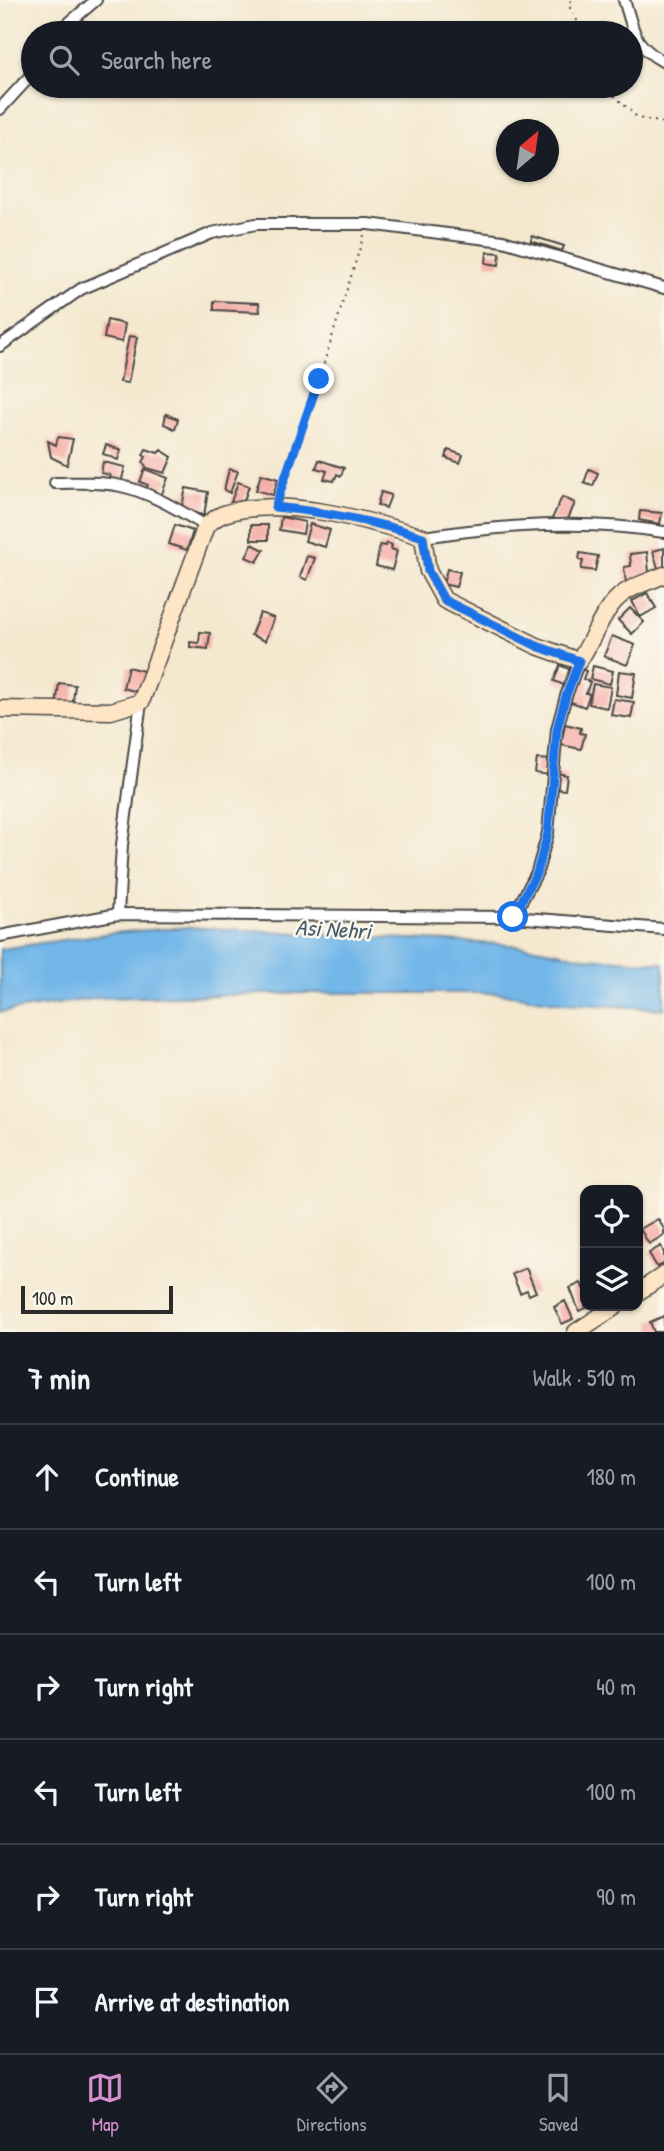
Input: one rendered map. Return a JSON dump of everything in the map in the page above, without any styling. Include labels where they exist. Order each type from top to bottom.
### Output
[{"type":"street","points":[[71,21],[96,0]]},
{"type":"street","points":[[624,0],[631,21]]},
{"type":"street","points":[[643,48],[664,62]]},
{"type":"street","points":[[0,109],[21,86]]},
{"type":"street","points":[[0,346],[81,289],[212,233],[256,224],[368,224],[503,241],[664,288]]},
{"type":"street","points":[[55,483],[124,486],[206,526]]},
{"type":"street","points":[[118,914],[122,845],[141,702],[206,526],[222,514],[275,507],[339,515],[423,537],[556,523],[637,527],[664,532]]},
{"type":"street","points":[[423,537],[428,571],[444,600],[537,646],[579,661]]},
{"type":"street","points":[[513,917],[537,872],[548,833],[557,729],[579,661],[616,600],[625,592],[664,575]]},
{"type":"street","points":[[0,709],[111,710],[141,702]]},
{"type":"street","points":[[0,936],[118,914],[513,917],[664,929]]},
{"type":"street","points":[[643,1289],[664,1275]]},
{"type":"street","points":[[576,1332],[608,1311]]},
{"type":"path","points":[[571,0],[570,8],[577,21]]},
{"type":"path","points":[[617,98],[638,118],[664,123]]},
{"type":"path","points":[[275,507],[368,224]]},
{"type":"water","points":[[187,927],[500,944],[588,958],[664,963],[664,1009],[564,1003],[498,993],[305,993],[98,998],[0,1012],[0,949],[111,933]]},
{"type":"building","points":[[532,236],[564,246],[562,251],[531,241]]},
{"type":"building","points":[[487,252],[500,253],[499,265],[486,263]]},
{"type":"building","points":[[214,301],[259,303],[260,312],[214,310]]},
{"type":"building","points":[[107,320],[125,324],[122,342],[104,338]]},
{"type":"building","points":[[129,336],[137,337],[128,383],[120,382]]},
{"type":"building","points":[[166,414],[178,419],[175,429],[164,424]]},
{"type":"building","points":[[58,437],[73,439],[67,465],[51,457],[48,441],[56,445]]},
{"type":"building","points":[[106,445],[121,450],[118,460],[103,454]]},
{"type":"building","points":[[146,449],[158,453],[161,450],[172,457],[165,473],[147,468],[143,462]]},
{"type":"building","points":[[448,450],[463,455],[460,463],[446,458]]},
{"type":"building","points":[[319,460],[344,468],[341,476],[337,474],[334,481],[324,479],[327,471],[316,468]]},
{"type":"building","points":[[103,462],[125,467],[121,483],[109,480],[110,475],[101,473]]},
{"type":"building","points":[[145,469],[168,478],[161,496],[146,490],[148,485],[140,482]]},
{"type":"building","points":[[229,469],[238,471],[230,493],[224,490]]},
{"type":"building","points":[[589,469],[598,473],[593,486],[584,483]]},
{"type":"building","points":[[261,474],[278,479],[273,495],[256,490]]},
{"type":"building","points":[[238,482],[249,486],[242,506],[231,502]]},
{"type":"building","points":[[186,488],[208,492],[204,515],[181,511]]},
{"type":"building","points":[[381,492],[391,495],[386,508],[377,505]]},
{"type":"building","points":[[562,497],[575,503],[567,521],[551,521]]},
{"type":"building","points":[[640,511],[662,513],[660,524],[639,520]]},
{"type":"building","points":[[281,517],[305,522],[303,534],[279,530]]},
{"type":"building","points":[[310,524],[330,530],[325,547],[305,541]]},
{"type":"building","points":[[175,525],[193,531],[187,550],[169,544]]},
{"type":"building","points":[[251,525],[268,525],[268,540],[251,540]]},
{"type":"building","points":[[387,543],[392,545],[391,549],[397,551],[392,570],[376,566],[380,545],[386,546]]},
{"type":"building","points":[[252,544],[264,550],[257,562],[246,557]]},
{"type":"building","points":[[664,548],[664,571],[659,572],[653,551]]},
{"type":"building","points":[[647,552],[650,581],[626,583],[624,567],[631,566],[630,554]]},
{"type":"building","points":[[580,553],[598,556],[595,571],[581,569],[583,561],[579,560]]},
{"type":"building","points":[[307,556],[315,558],[307,580],[300,577]]},
{"type":"building","points":[[447,569],[460,572],[456,587],[443,584]]},
{"type":"building","points":[[647,593],[656,608],[640,617],[632,601]]},
{"type":"building","points":[[630,608],[644,622],[632,634],[618,620]]},
{"type":"building","points":[[260,613],[274,618],[265,641],[251,635]]},
{"type":"building","points":[[200,632],[210,633],[208,649],[190,647],[190,642],[199,643]]},
{"type":"building","points":[[612,636],[635,645],[627,665],[604,656]]},
{"type":"building","points":[[560,665],[573,671],[566,686],[554,681]]},
{"type":"building","points":[[593,666],[613,671],[610,684],[590,679]]},
{"type":"building","points":[[128,667],[147,672],[142,693],[123,688]]},
{"type":"building","points":[[579,668],[586,671],[583,679],[590,682],[586,693],[590,694],[585,707],[568,701]]},
{"type":"building","points":[[619,671],[636,673],[632,698],[616,695]]},
{"type":"building","points":[[59,683],[75,685],[72,708],[56,706]]},
{"type":"building","points":[[593,684],[611,687],[607,708],[589,704]]},
{"type":"building","points":[[614,699],[634,702],[631,718],[611,715]]},
{"type":"building","points":[[565,724],[581,728],[580,733],[585,734],[581,749],[561,745]]},
{"type":"building","points":[[537,759],[551,760],[550,775],[535,773]]},
{"type":"building","points":[[557,773],[567,775],[565,790],[555,789]]},
{"type":"building","points":[[658,1219],[664,1229],[664,1235],[649,1244],[643,1234],[643,1227]]},
{"type":"building","points":[[661,1246],[664,1264],[657,1267],[649,1253]]},
{"type":"building","points":[[526,1268],[536,1292],[529,1295],[527,1290],[520,1293],[512,1274]]},
{"type":"building","points":[[580,1283],[580,1311],[579,1311],[570,1288]]},
{"type":"building","points":[[565,1301],[573,1319],[562,1324],[554,1307]]},
{"type":"building","points":[[664,1316],[664,1332],[654,1332],[650,1322]]},
{"type":"route","points":[[319,379],[275,507],[339,515],[423,537],[428,571],[444,600],[490,625],[579,661],[557,729],[548,833],[537,872],[513,917]]},
{"type":"water label","name":"Asi Nehri","points":[[333,929]]}]
